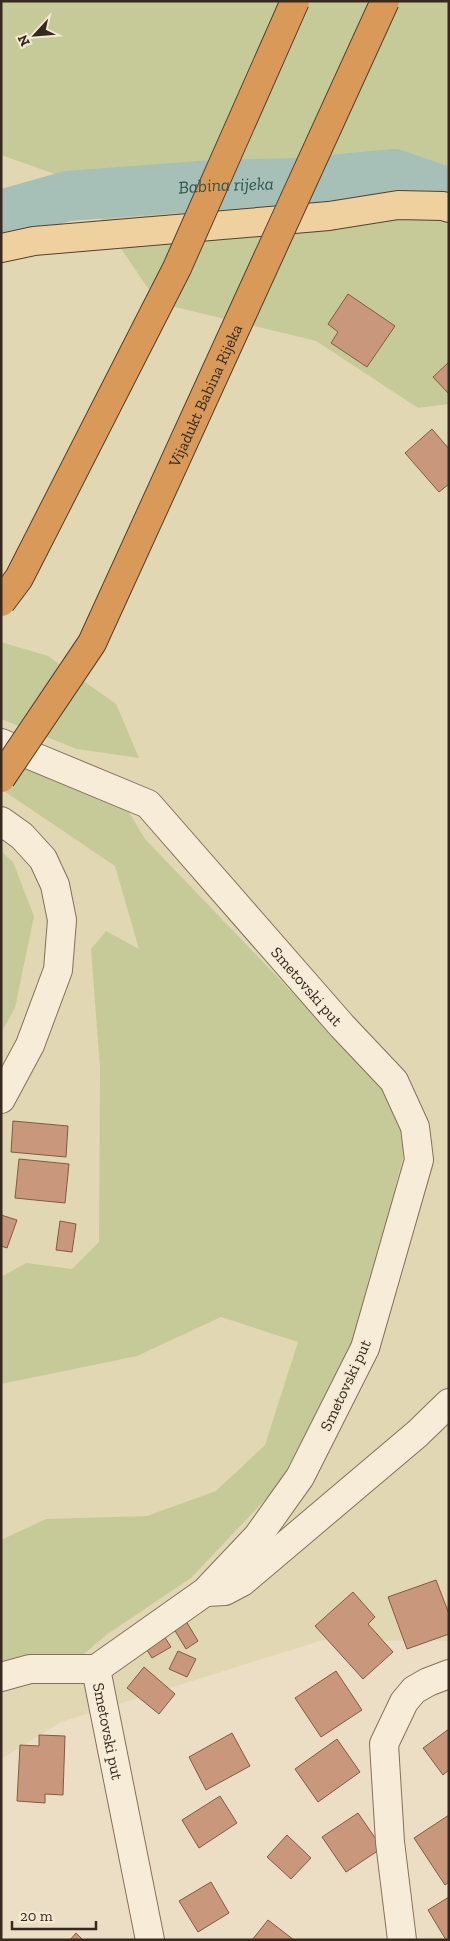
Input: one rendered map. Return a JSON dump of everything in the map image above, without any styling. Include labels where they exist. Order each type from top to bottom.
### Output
[{"type":"highway","points":[[1,602],[23,569],[177,268],[295,1]]},
{"type":"highway","name":"Vijadukt Babina Rijeka","points":[[1,778],[92,643],[385,1]]},
{"type":"main road","points":[[1,248],[34,241],[328,216],[398,205],[444,206],[449,208]]},
{"type":"street","name":"Smetovski put","points":[[1,743],[148,804],[342,1026],[394,1081],[415,1127],[419,1160],[366,1348],[300,1477],[258,1536],[205,1592],[96,1669],[150,1940]]},
{"type":"street","points":[[1,820],[22,836],[43,859],[55,885],[62,920],[58,970],[30,1044],[1,1099]]},
{"type":"street","points":[[205,1592],[225,1591],[242,1582],[417,1434],[449,1403]]},
{"type":"street","points":[[1,1677],[30,1669],[96,1669]]},
{"type":"street","points":[[402,1940],[390,1842],[384,1744],[404,1702],[414,1690],[449,1674]]},
{"type":"shaded area","points":[[1,155],[75,180],[158,303],[316,341],[418,408],[449,404],[449,1641],[323,1640],[61,1722],[1,1759]]},
{"type":"green space","points":[[1,1],[449,1],[449,404],[418,408],[316,341],[158,303],[75,181],[1,155]]},
{"type":"green space","points":[[1,642],[48,656],[116,704],[139,758],[77,749],[1,719]]},
{"type":"green space","points":[[1,748],[121,799],[145,839],[361,1064],[397,1108],[405,1149],[358,1332],[278,1486],[191,1578],[106,1635],[84,1654],[1,1667],[1,1540],[46,1519],[147,1516],[216,1491],[265,1445],[298,1342],[221,1317],[137,1356],[1,1384],[1,1277],[26,1263],[72,1269],[99,1242],[100,1068],[91,949],[106,931],[139,949],[115,866],[1,789]]},
{"type":"green space","points":[[1,851],[13,862],[34,916],[15,1008],[1,1033]]},
{"type":"building","points":[[348,294],[395,326],[367,367],[331,343],[338,332],[328,324]]},
{"type":"building","points":[[449,362],[449,394],[433,377]]},
{"type":"building","points":[[432,429],[449,449],[449,484],[439,492],[405,453]]},
{"type":"building","points":[[13,1121],[68,1126],[66,1157],[11,1152]]},
{"type":"building","points":[[19,1159],[69,1164],[65,1203],[15,1198]]},
{"type":"building","points":[[1,1215],[17,1220],[7,1248],[1,1246]]},
{"type":"building","points":[[60,1221],[76,1224],[72,1252],[56,1250]]},
{"type":"building","points":[[436,1580],[449,1614],[449,1634],[407,1649],[388,1597]]},
{"type":"building","points":[[353,1592],[375,1617],[368,1624],[393,1652],[363,1679],[315,1626]]},
{"type":"building","points":[[186,1621],[198,1641],[186,1649],[174,1629]]},
{"type":"building","points":[[164,1636],[171,1647],[152,1658],[145,1647]]},
{"type":"building","points":[[178,1651],[196,1659],[187,1677],[169,1669]]},
{"type":"building","points":[[144,1667],[175,1694],[159,1714],[127,1688]]},
{"type":"building","points":[[336,1671],[362,1710],[321,1737],[295,1698]]},
{"type":"building","points":[[449,1729],[449,1770],[443,1775],[423,1748]]},
{"type":"building","points":[[232,1733],[250,1766],[206,1790],[189,1757]]},
{"type":"building","points":[[39,1735],[65,1736],[63,1795],[45,1794],[45,1803],[17,1801],[20,1745],[39,1746]]},
{"type":"building","points":[[337,1739],[360,1772],[318,1802],[295,1769]]},
{"type":"building","points":[[220,1796],[237,1823],[199,1848],[182,1820]]},
{"type":"building","points":[[358,1813],[382,1848],[346,1872],[322,1837]]},
{"type":"building","points":[[449,1815],[449,1882],[445,1885],[414,1838]]},
{"type":"building","points":[[287,1835],[311,1858],[291,1879],[267,1857]]},
{"type":"building","points":[[211,1882],[229,1913],[198,1932],[179,1901]]},
{"type":"building","points":[[449,1897],[449,1940],[446,1940],[428,1910]]},
{"type":"building","points":[[268,1920],[294,1940],[252,1940]]},
{"type":"building","points":[[76,1933],[83,1940],[70,1940]]},
{"type":"waterway","name":"Babina rijeka","points":[[1,215],[68,196],[214,185],[300,183],[394,174],[449,193]]}]
